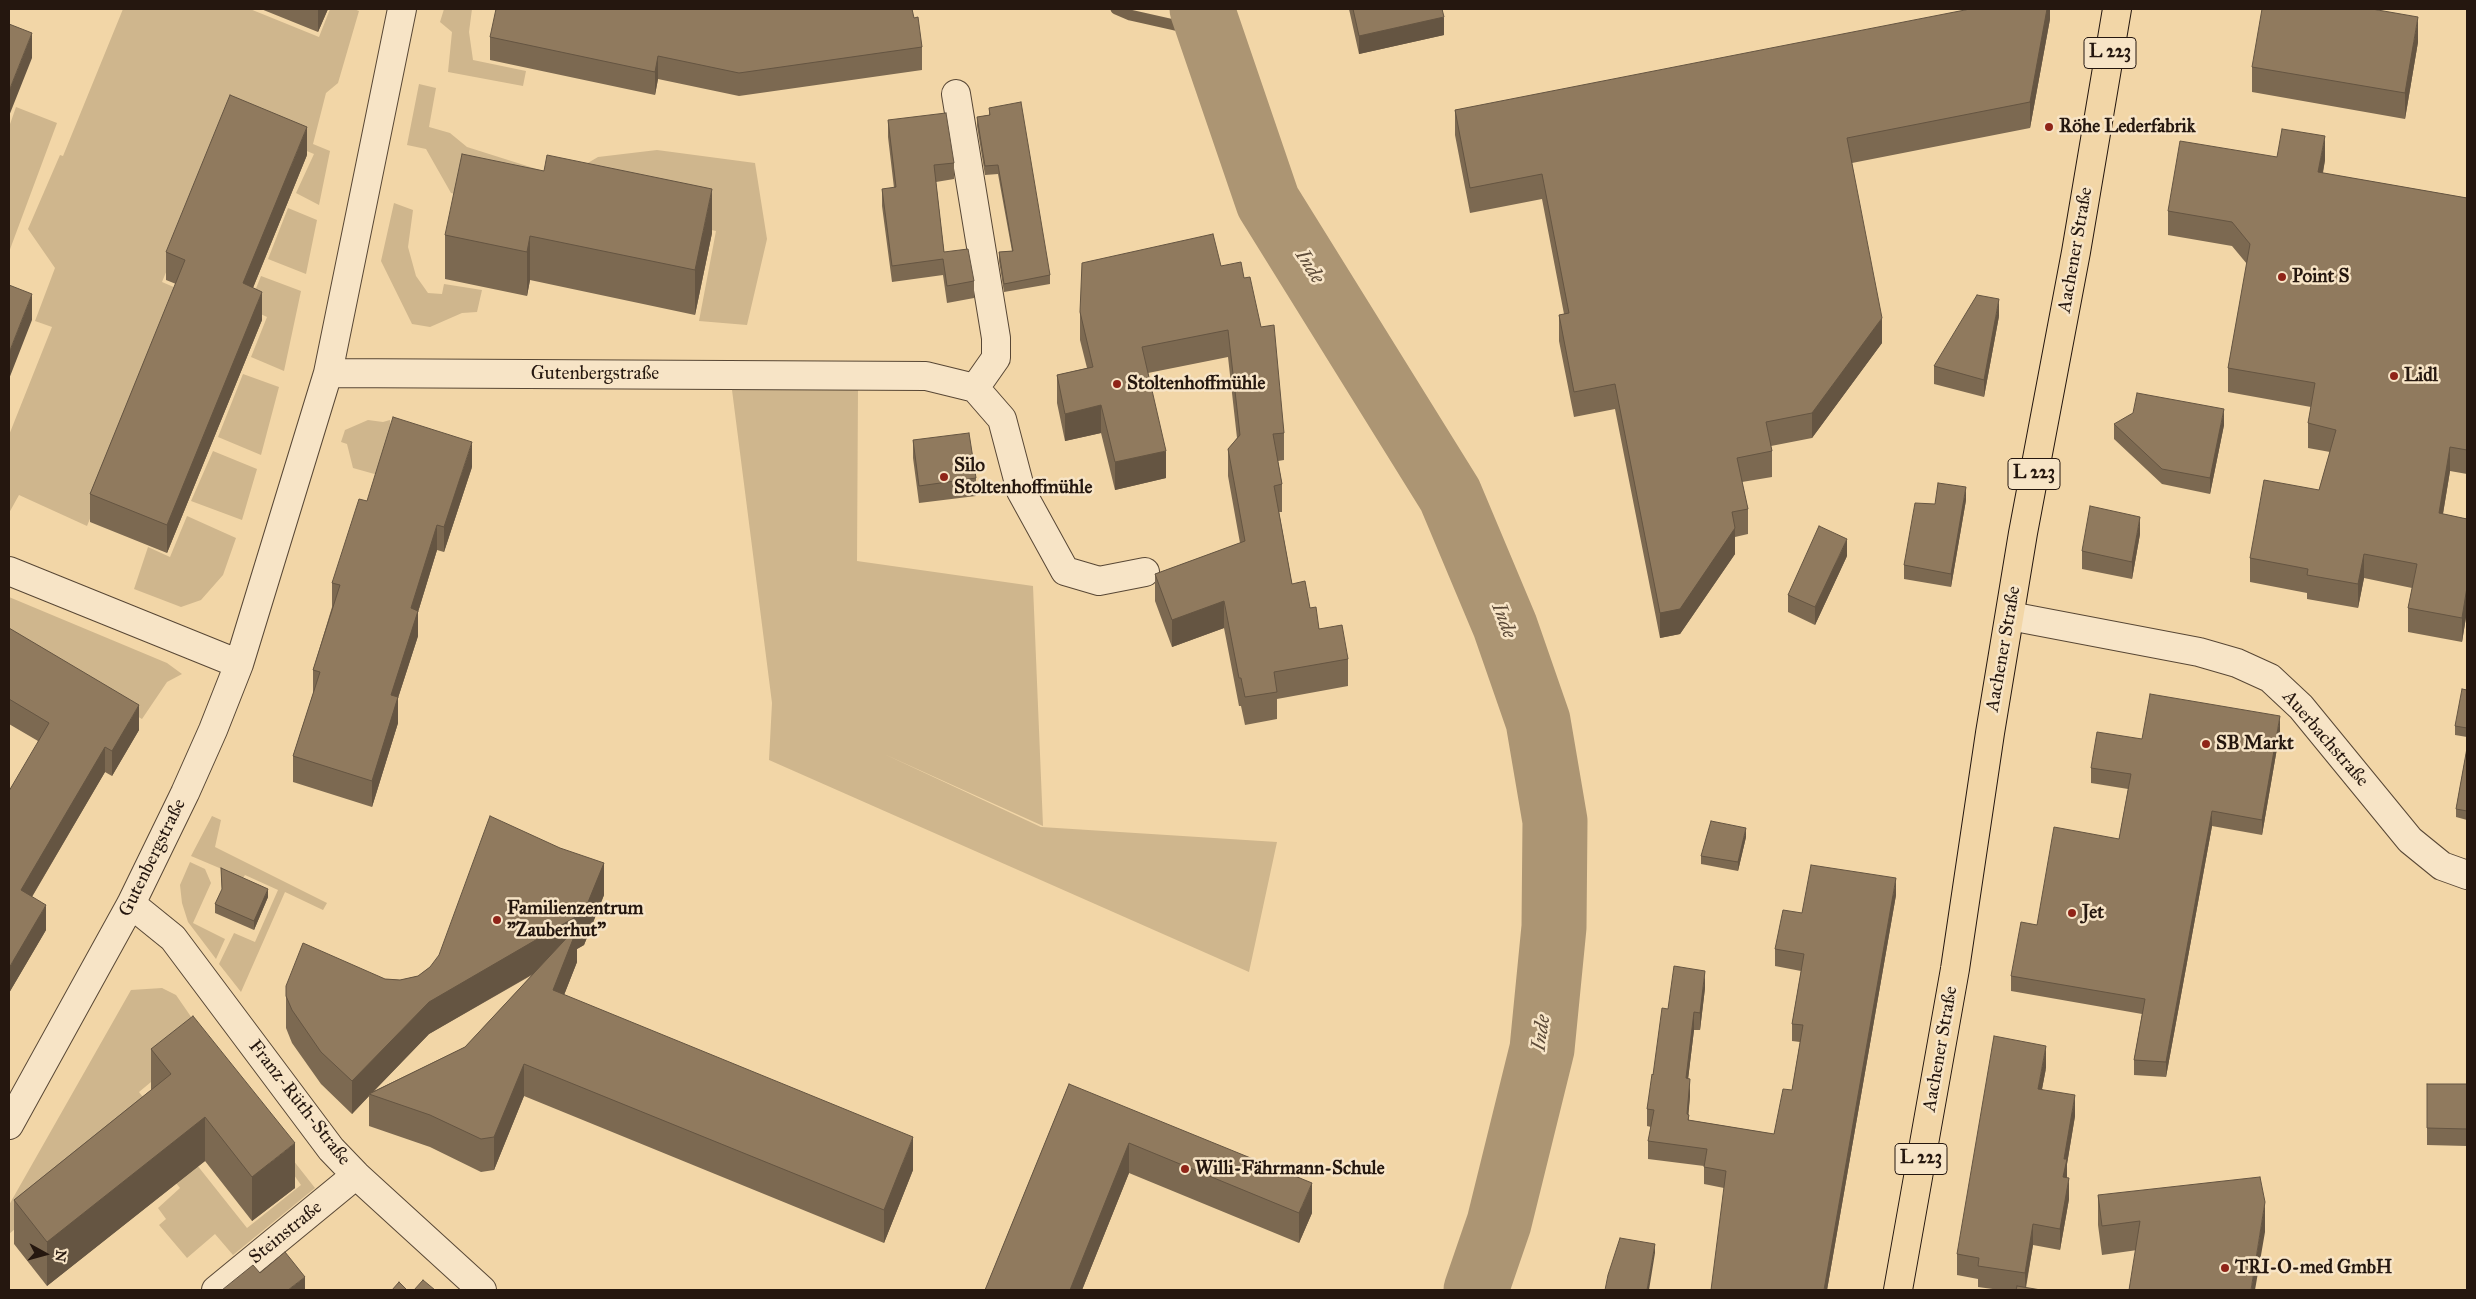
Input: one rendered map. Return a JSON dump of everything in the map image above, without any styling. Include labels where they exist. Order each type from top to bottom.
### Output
[{"type":"main road","name":"Aachener Straße","points":[[1898,1290],[1955,969],[2023,533],[2076,252],[2117,9]]},
{"type":"street","name":"Gutenbergstraße","points":[[9,1125],[131,904],[189,784],[239,664],[328,373],[402,9]]},
{"type":"street","points":[[956,94],[996,338],[996,358],[975,388],[1002,420],[1020,491],[1065,571],[1099,581],[1145,572]]},
{"type":"street","name":"Gutenbergstraße","points":[[328,373],[926,376],[975,388]]},
{"type":"street","points":[[9,572],[239,664]]},
{"type":"street","name":"Auerbachstraße","points":[[2010,616],[2199,652],[2237,662],[2270,678],[2301,707],[2410,840],[2442,866],[2467,876]]},
{"type":"street","name":"Franz-Rüth-Straße","points":[[131,904],[173,938],[331,1149],[356,1176],[482,1290]]},
{"type":"street","name":"Gutenbergstraße","points":[[9,1096],[54,1046]]},
{"type":"street","name":"Steinstraße","points":[[216,1290],[356,1176]]},
{"type":"shaded area","points":[[123,9],[250,9],[319,37],[330,9],[354,9],[359,11],[338,83],[326,93],[313,144],[330,151],[319,205],[296,193],[314,154],[229,119],[162,282],[183,291],[87,526],[19,495],[9,513],[9,435],[52,327],[35,321],[55,268],[28,229],[60,155],[63,156]]},
{"type":"shaded area","points":[[444,9],[472,9],[469,32],[473,60],[526,71],[523,86],[448,72],[452,32],[440,22]]},
{"type":"shaded area","points":[[419,84],[436,88],[429,127],[450,133],[467,147],[546,172],[569,174],[598,157],[657,150],[755,163],[767,239],[747,325],[699,321],[716,231],[538,194],[535,209],[451,193],[426,149],[407,145]]},
{"type":"shaded area","points":[[16,107],[57,123],[9,252],[9,127]]},
{"type":"shaded area","points":[[394,203],[413,210],[408,247],[416,276],[428,293],[442,294],[444,284],[482,290],[477,312],[462,313],[430,327],[412,324],[381,261]]},
{"type":"shaded area","points":[[288,208],[317,220],[306,274],[268,259]]},
{"type":"shaded area","points":[[261,276],[301,291],[284,371],[251,357],[267,317],[248,308]]},
{"type":"shaded area","points":[[243,374],[279,387],[261,455],[218,437]]},
{"type":"shaded area","points":[[732,390],[858,390],[857,561],[1033,586],[1043,826],[884,754],[1041,827],[1277,842],[1249,972],[769,760],[772,703]]},
{"type":"shaded area","points":[[368,420],[383,422],[390,420],[391,439],[378,475],[353,468],[347,444],[341,442],[345,430]]},
{"type":"shaded area","points":[[213,451],[257,469],[242,520],[191,501]]},
{"type":"shaded area","points":[[187,516],[236,538],[223,575],[201,600],[181,607],[134,589],[148,547],[170,557]]},
{"type":"shaded area","points":[[9,597],[167,663],[182,674],[167,682],[142,719],[9,642]]},
{"type":"shaded area","points":[[212,816],[221,820],[215,847],[327,903],[323,910],[285,892],[241,992],[219,964],[234,933],[255,942],[278,890],[245,875],[243,878],[191,856]]},
{"type":"shaded area","points":[[190,862],[205,869],[211,883],[193,923],[225,939],[216,959],[188,922],[182,903],[180,885]]},
{"type":"shaded area","points":[[162,988],[176,995],[205,1037],[139,1092],[247,1228],[301,1185],[287,1165],[293,1160],[315,1188],[233,1255],[215,1234],[187,1258],[159,1225],[166,1219],[158,1208],[180,1188],[134,1129],[9,1234],[9,1205],[131,990]]},
{"type":"building","points":[[496,9],[912,9],[914,18],[918,17],[922,47],[739,73],[658,56],[655,72],[490,37]]},
{"type":"building","points":[[1353,9],[1442,9],[1444,17],[1359,36]]},
{"type":"building","points":[[1970,9],[2047,9],[2030,102],[1847,138],[1882,318],[1812,413],[1766,422],[1772,451],[1737,458],[1748,509],[1732,512],[1735,528],[1680,609],[1660,613],[1615,384],[1574,392],[1559,315],[1569,313],[1542,174],[1470,188],[1455,110]]},
{"type":"building","points":[[2262,9],[2372,9],[2418,17],[2405,93],[2252,67]]},
{"type":"building","points":[[9,24],[32,33],[9,91]]},
{"type":"building","points":[[230,95],[307,127],[243,283],[262,292],[167,525],[90,494],[185,260],[166,252]]},
{"type":"building","points":[[1021,102],[1050,275],[1004,284],[999,252],[1013,251],[998,165],[985,166],[977,117],[990,115],[989,108]]},
{"type":"building","points":[[946,113],[954,163],[934,165],[944,252],[968,249],[974,281],[947,286],[943,259],[892,266],[882,189],[896,187],[888,120]]},
{"type":"building","points":[[2282,129],[2325,136],[2318,172],[2467,198],[2467,450],[2450,447],[2439,513],[2467,519],[2467,587],[2462,618],[2408,608],[2417,564],[2364,554],[2358,584],[2307,575],[2308,569],[2250,558],[2264,480],[2319,490],[2336,430],[2308,423],[2315,383],[2228,368],[2250,244],[2232,222],[2168,211],[2180,141],[2277,157]]},
{"type":"building","points":[[462,154],[544,171],[547,155],[712,189],[695,270],[530,236],[527,252],[445,235]]},
{"type":"building","points":[[1213,234],[1221,266],[1241,262],[1244,278],[1250,277],[1261,327],[1274,325],[1284,433],[1273,434],[1282,484],[1274,486],[1292,584],[1305,581],[1310,608],[1316,607],[1319,629],[1342,625],[1348,659],[1274,672],[1277,692],[1245,697],[1241,678],[1239,678],[1224,601],[1172,620],[1155,574],[1245,541],[1228,449],[1240,435],[1228,330],[1142,347],[1166,451],[1115,462],[1101,405],[1065,414],[1057,375],[1093,367],[1080,312],[1082,263]]},
{"type":"building","points":[[9,285],[32,294],[9,353]]},
{"type":"building","points":[[1977,295],[1999,299],[1984,380],[1934,366]]},
{"type":"building","points":[[2137,393],[2224,409],[2210,478],[2162,469],[2114,424],[2133,413]]},
{"type":"building","points":[[393,417],[472,442],[444,527],[437,525],[411,608],[418,611],[391,695],[398,697],[372,781],[293,756],[320,672],[313,670],[340,585],[332,583],[359,499],[367,501]]},
{"type":"building","points":[[969,433],[976,478],[919,486],[913,440]]},
{"type":"building","points":[[1938,483],[1966,487],[1951,574],[1904,565],[1915,503],[1935,504]]},
{"type":"building","points":[[2090,506],[2140,517],[2132,562],[2082,551]]},
{"type":"building","points":[[1819,526],[1847,539],[1815,607],[1788,595]]},
{"type":"building","points":[[9,628],[139,705],[112,751],[105,747],[21,890],[46,905],[9,968],[9,791],[49,723],[9,699]]},
{"type":"building","points":[[2462,689],[2467,690],[2467,728],[2455,726]]},
{"type":"building","points":[[2150,694],[2280,716],[2262,820],[2212,811],[2166,1062],[2134,1060],[2145,999],[2011,976],[2021,922],[2037,925],[2054,827],[2119,839],[2131,774],[2091,768],[2097,732],[2142,739]]},
{"type":"building","points":[[2467,748],[2467,811],[2456,809]]},
{"type":"building","points":[[490,816],[560,848],[604,863],[584,912],[429,1002],[352,1081],[321,1052],[292,1010],[286,996],[286,986],[303,943],[385,979],[400,980],[418,976],[430,967],[439,955]]},
{"type":"building","points":[[1711,821],[1746,828],[1738,862],[1701,856]]},
{"type":"building","points":[[1811,865],[1896,878],[1824,1290],[1711,1290],[1726,1171],[1704,1167],[1707,1149],[1648,1141],[1654,1110],[1647,1109],[1662,1008],[1668,1009],[1674,966],[1705,971],[1700,1013],[1694,1012],[1686,1078],[1690,1079],[1688,1120],[1774,1134],[1783,1089],[1792,1090],[1803,1025],[1792,1024],[1804,954],[1775,949],[1783,910],[1802,913]]},
{"type":"building","points":[[221,868],[268,889],[254,921],[215,904],[222,889]]},
{"type":"building","points":[[576,928],[553,990],[913,1137],[884,1210],[524,1064],[494,1137],[481,1139],[430,1115],[369,1094],[465,1047]]},
{"type":"building","points":[[193,1016],[295,1143],[252,1177],[205,1117],[47,1242],[14,1200],[171,1074],[151,1049]]},
{"type":"building","points":[[1994,1036],[2046,1046],[2038,1089],[2075,1095],[2064,1159],[2067,1159],[2063,1177],[2069,1178],[2060,1229],[2033,1224],[2025,1273],[1978,1266],[1979,1258],[1957,1254]]},
{"type":"building","points":[[1069,1084],[1312,1183],[1299,1213],[1129,1143],[1070,1290],[985,1290]]},
{"type":"building","points":[[2427,1084],[2467,1084],[2467,1129],[2427,1128]]},
{"type":"building","points":[[2260,1177],[2265,1202],[2251,1290],[2129,1290],[2140,1221],[2102,1226],[2098,1195]]},
{"type":"building","points":[[1620,1238],[1655,1244],[1647,1290],[1605,1290]]},
{"type":"building","points":[[285,1252],[305,1277],[288,1290],[222,1290],[253,1265],[260,1273]]},
{"type":"building","points":[[423,1280],[435,1290],[414,1290]]},
{"type":"building","points":[[399,1282],[407,1290],[392,1290]]},
{"type":"building","points":[[2017,1286],[2041,1290],[2016,1290]]},
{"type":"waterway","points":[[1116,9],[1130,15],[1210,33]]},
{"type":"waterway","name":"Inde","points":[[1202,9],[1268,202],[1450,495],[1505,626],[1538,721],[1555,821],[1554,927],[1542,1049],[1499,1223],[1476,1290]]},
{"type":"place","name":"Röhe Lederfabrik","points":[[2049,127]]},
{"type":"place","name":"Point S","points":[[2282,277]]},
{"type":"place","name":"Lidl","points":[[2394,376]]},
{"type":"place","name":"Stoltenhoffmühle","points":[[1117,384]]},
{"type":"place","name":"Silo Stoltenhoffmühle","points":[[944,477]]},
{"type":"place","name":"SB Markt","points":[[2206,744]]},
{"type":"place","name":"Jet","points":[[2072,913]]},
{"type":"place","name":"Familienzentrum \"Zauberhut\"","points":[[497,920]]},
{"type":"place","name":"Willi-Fährmann-Schule","points":[[1185,1169]]},
{"type":"place","name":"TRI-O-med GmbH","points":[[2225,1268]]}]
